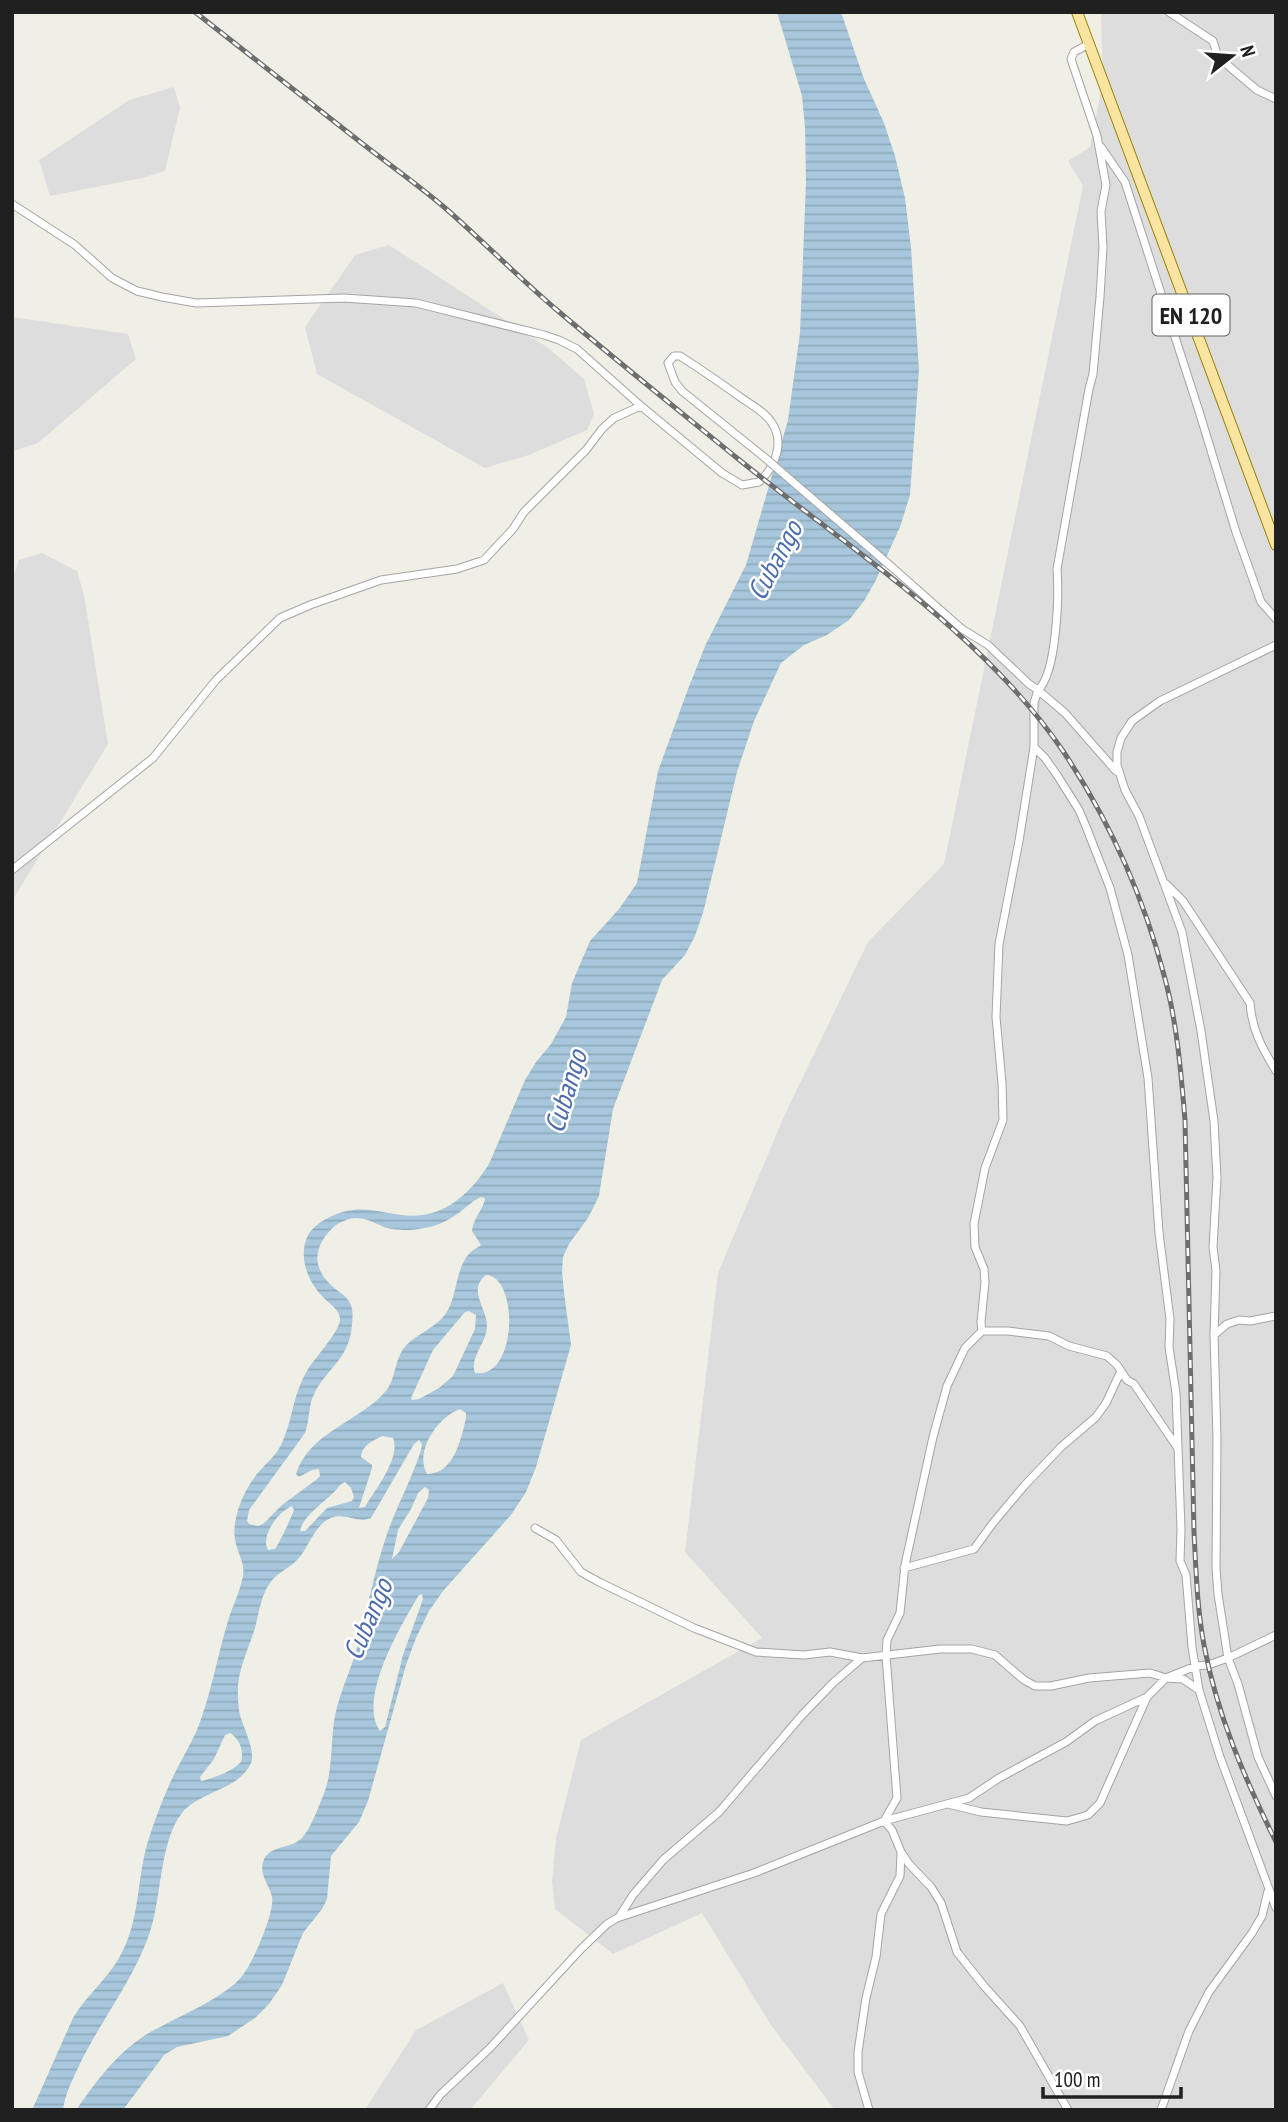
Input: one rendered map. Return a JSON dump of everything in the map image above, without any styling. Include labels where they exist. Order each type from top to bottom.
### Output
[{"type":"main road","name":"EN 120","points":[[1080,12],[1085,32],[1276,545]]},
{"type":"street","points":[[1169,12],[1213,41],[1218,57],[1257,90],[1276,99]]},
{"type":"street","points":[[982,1331],[985,1282],[984,1269],[975,1247],[974,1224],[985,1168],[1003,1120],[996,1017],[999,944],[1034,747],[1034,703],[1038,690],[1046,680],[1051,661],[1059,590],[1057,569],[1093,374],[1103,247],[1101,211],[1105,185],[1099,144],[1071,59],[1074,52],[1090,44]]},
{"type":"street","points":[[1099,144],[1125,182],[1236,533],[1261,602],[1276,619]]},
{"type":"street","points":[[12,204],[75,245],[112,278],[137,291],[196,303],[344,299],[416,303],[544,335],[569,345],[586,357],[641,406],[736,482],[747,485],[760,482],[764,478],[775,462],[778,450],[778,439],[772,423],[749,403],[680,356],[671,358],[668,363],[675,382],[682,391],[764,457],[893,568],[962,629],[988,645],[1072,720],[1119,774]]},
{"type":"street","points":[[12,870],[153,758],[216,680],[280,618],[382,580],[445,571],[484,560],[513,530],[524,512],[586,450],[602,429],[614,418],[641,406]]},
{"type":"street","points":[[1276,645],[1160,701],[1132,721],[1121,738],[1117,752],[1119,774],[1139,816],[1182,932],[1214,1121],[1217,1178],[1213,1247],[1216,1271],[1216,1567],[1228,1658],[1258,1756],[1276,1796]]},
{"type":"street","points":[[1034,747],[1045,758],[1079,810],[1110,888],[1128,956],[1148,1078],[1159,1233],[1170,1319],[1168,1347],[1176,1393],[1180,1561],[1186,1575],[1192,1647],[1199,1689],[1220,1757],[1276,1908]]},
{"type":"street","points":[[1164,882],[1183,901],[1250,1003],[1259,1043],[1276,1071]]},
{"type":"street","points":[[1214,1335],[1227,1324],[1239,1320],[1250,1321],[1276,1316]]},
{"type":"street","points":[[884,1821],[897,1798],[887,1640],[900,1613],[904,1568],[933,1437],[947,1386],[965,1348],[982,1331],[1008,1331],[1049,1336],[1069,1346],[1107,1356],[1127,1380],[1134,1384],[1177,1447]]},
{"type":"street","points":[[904,1568],[974,1549],[1024,1486],[1061,1447],[1096,1417],[1106,1403],[1121,1371]]},
{"type":"street","points":[[535,1528],[552,1536],[581,1572],[707,1634],[763,1653],[830,1652],[862,1658],[940,1649],[972,1649],[995,1654],[1024,1680],[1035,1686],[1150,1673],[1183,1679],[1199,1689]]},
{"type":"street","points":[[429,2110],[440,2095],[490,2048],[581,1949],[607,1924],[619,1917],[754,1873],[884,1821],[969,1798],[999,1778],[1066,1742],[1095,1721],[1147,1697],[1166,1678],[1196,1666],[1228,1658],[1276,1635]]},
{"type":"street","points":[[619,1917],[633,1895],[663,1860],[719,1812],[803,1714],[862,1658]]},
{"type":"street","points":[[948,1804],[981,1812],[1067,1821],[1088,1815],[1100,1803],[1147,1697]]},
{"type":"street","points":[[884,1821],[892,1830],[909,1864],[931,1887],[941,1903],[957,1952],[1020,2026],[1068,2110]]},
{"type":"street","points":[[869,2110],[858,2072],[858,2052],[866,1998],[876,1957],[881,1914],[901,1876],[901,1852]]},
{"type":"street","points":[[1161,2110],[1189,2031],[1209,1992],[1237,1956],[1262,1916],[1268,1890]]},
{"type":"shaded area","points":[[1101,12],[1276,12],[1276,2110],[835,2110],[771,2025],[702,1913],[613,1954],[555,1909],[552,1882],[556,1838],[581,1740],[762,1638],[685,1552],[718,1273],[785,1114],[868,942],[944,864],[1083,186],[1068,161],[1090,147],[1103,81]]},
{"type":"shaded area","points":[[174,87],[180,108],[165,171],[50,196],[39,160],[129,100]]},
{"type":"shaded area","points":[[389,245],[547,347],[584,379],[594,414],[587,430],[529,455],[485,468],[317,374],[305,327],[355,255]]},
{"type":"shaded area","points":[[12,317],[128,334],[136,359],[38,443],[14,451],[12,449]]},
{"type":"shaded area","points":[[42,553],[77,571],[84,595],[108,744],[12,901],[12,580],[19,560]]},
{"type":"shaded area","points":[[503,1983],[529,2040],[470,2110],[365,2110],[416,2030]]},
{"type":"water","name":"Cubango","points":[[777,12],[841,12],[895,156],[905,198],[911,247],[919,370],[910,495],[900,527],[864,601],[849,620],[827,635],[804,645],[781,663],[754,721],[737,772],[695,936],[685,955],[662,980],[613,1109],[599,1196],[563,1257],[562,1271],[571,1345],[536,1467],[526,1492],[511,1515],[443,1591],[429,1611],[406,1665],[368,1801],[359,1822],[331,1856],[327,1899],[303,1933],[282,1985],[255,2018],[228,2036],[177,2047],[164,2055],[123,2110],[76,2110],[124,2052],[144,2036],[224,1992],[243,1975],[252,1959],[267,1925],[272,1904],[271,1893],[262,1872],[263,1862],[270,1852],[302,1838],[323,1796],[329,1774],[337,1707],[357,1650],[387,1534],[421,1450],[422,1444],[419,1440],[414,1444],[371,1518],[361,1520],[336,1517],[325,1521],[316,1530],[298,1559],[276,1576],[267,1588],[238,1682],[240,1716],[251,1746],[250,1765],[236,1780],[198,1800],[182,1813],[169,1839],[153,1921],[134,1970],[77,2070],[63,2110],[32,2110],[73,2018],[114,1966],[126,1944],[135,1914],[149,1838],[167,1790],[202,1717],[228,1621],[241,1585],[243,1569],[234,1531],[239,1507],[251,1482],[281,1445],[303,1379],[339,1325],[340,1316],[316,1289],[308,1275],[304,1251],[308,1235],[314,1227],[342,1212],[367,1210],[415,1216],[428,1214],[447,1207],[471,1188],[489,1164],[525,1080],[551,1044],[566,1017],[572,983],[590,941],[619,909],[637,883],[658,771],[706,644],[746,565],[788,420],[800,333],[806,182],[802,96]],"holes":[[[481,1197],[485,1198],[472,1231],[481,1245],[464,1261],[451,1303],[444,1316],[404,1348],[385,1392],[312,1448],[302,1460],[296,1474],[299,1477],[319,1469],[320,1476],[282,1505],[263,1524],[249,1524],[249,1510],[305,1433],[313,1397],[343,1354],[350,1336],[353,1316],[350,1303],[326,1280],[319,1268],[317,1257],[324,1238],[338,1224],[355,1218],[394,1229],[431,1227],[446,1221]],[[486,1275],[497,1280],[504,1292],[509,1327],[500,1360],[489,1371],[475,1373],[474,1361],[487,1326],[478,1287]],[[465,1312],[476,1315],[475,1329],[453,1376],[439,1388],[412,1400],[433,1350]],[[460,1409],[466,1413],[459,1445],[450,1462],[444,1468],[427,1474],[424,1455],[426,1445],[436,1427]],[[382,1436],[393,1438],[395,1446],[386,1474],[365,1507],[359,1508],[372,1468],[372,1465],[361,1457],[363,1449]],[[345,1482],[351,1488],[354,1497],[352,1501],[327,1508],[305,1531],[300,1531],[309,1515]],[[425,1487],[429,1490],[428,1498],[399,1552],[392,1559],[398,1530],[418,1493]],[[292,1506],[294,1510],[275,1549],[268,1550],[268,1532],[281,1513]],[[422,1594],[423,1599],[403,1655],[385,1727],[380,1731],[374,1717],[377,1682],[402,1624]],[[230,1733],[240,1746],[241,1762],[217,1776],[201,1781],[200,1777],[214,1759],[225,1735]]]},
{"type":"railway","points":[[195,12],[434,198],[602,348],[954,630],[1030,708],[1080,777],[1110,831],[1135,887],[1156,945],[1172,1011],[1185,1120],[1194,1532],[1200,1617],[1204,1645],[1224,1721],[1276,1842]]}]
